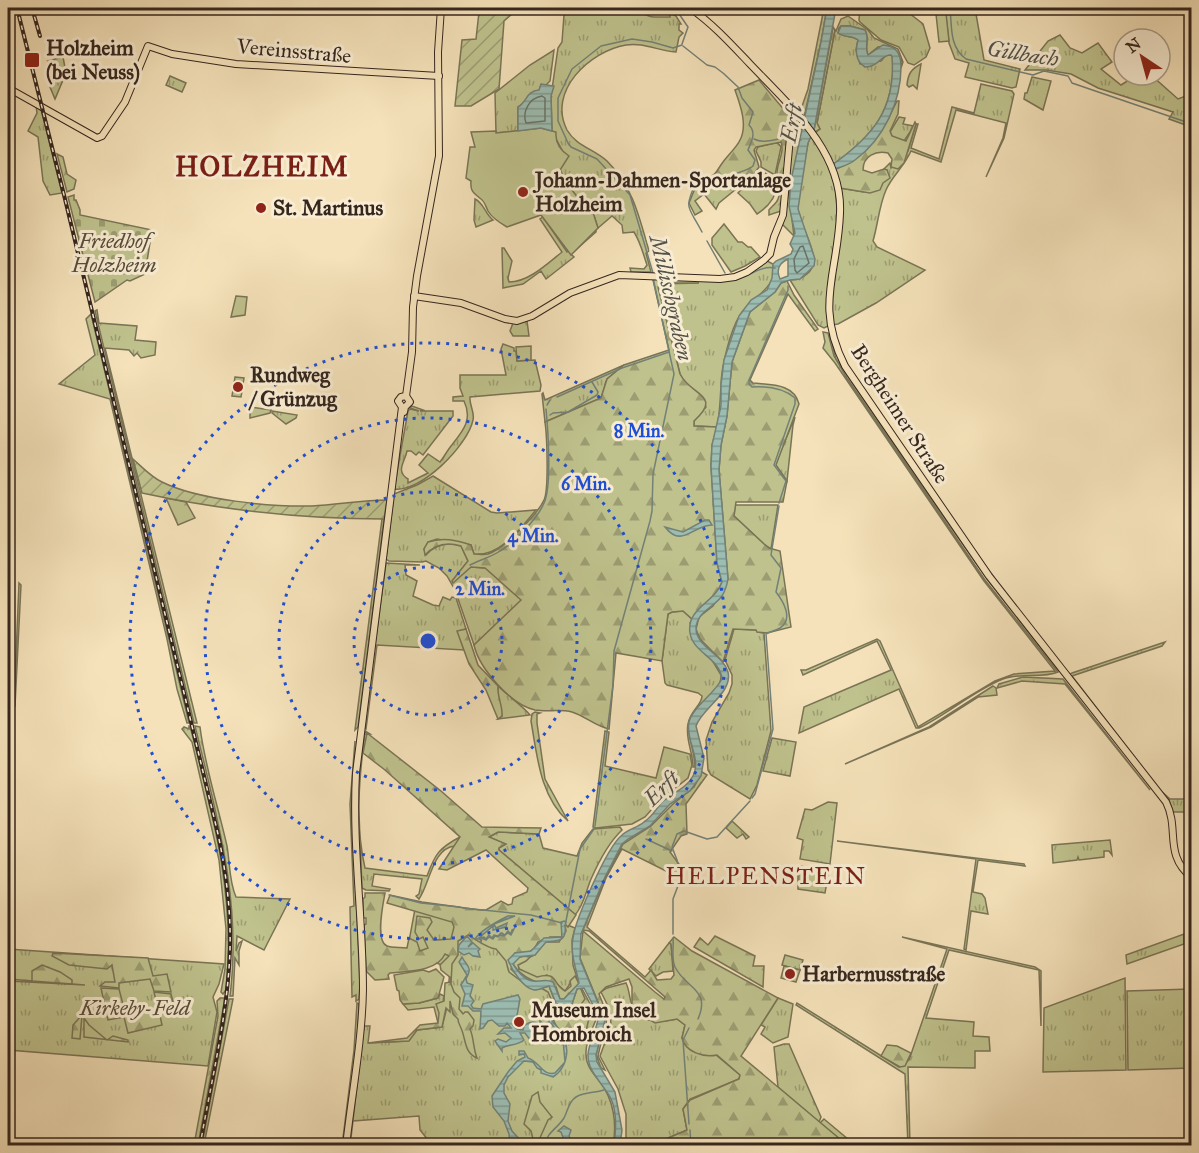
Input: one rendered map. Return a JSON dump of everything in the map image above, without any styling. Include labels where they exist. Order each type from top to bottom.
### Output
[{"type":"main road","points":[[346,1146],[359,1048],[362,1002],[356,769],[403,407],[410,402],[406,396],[412,352],[414,296],[438,163],[441,8]]},
{"type":"main road","name":"Bergheimer Straße","points":[[690,8],[713,26],[799,116],[815,136],[830,165],[839,194],[840,219],[829,286],[829,305],[833,337],[845,366],[989,576],[1156,788],[1167,805],[1178,863],[1191,878]]},
{"type":"main road","name":"Vereinsstraße","points":[[8,88],[95,138],[99,138],[124,102],[148,46],[172,54],[236,64],[439,76]]},
{"type":"main road","points":[[414,296],[461,303],[517,321],[530,317],[570,293],[622,274],[728,279],[747,272],[768,257],[783,215],[791,126],[799,116]]},
{"type":"green space","points":[[480,8],[518,8],[512,14],[479,12]]},
{"type":"green space","points":[[581,8],[638,8],[648,16],[656,17],[670,17],[669,12],[676,16],[681,24],[679,24],[679,30],[683,33],[679,37],[676,52],[639,45],[626,45],[612,49],[586,64],[567,88],[563,101],[562,115],[567,130],[580,144],[607,161],[629,192],[649,251],[646,253],[651,272],[631,272],[630,268],[644,269],[647,265],[634,232],[623,233],[622,225],[612,216],[598,228],[589,200],[579,199],[566,184],[560,169],[563,152],[552,131],[551,96],[558,48],[562,42],[564,15]]},
{"type":"green space","points":[[824,8],[827,8],[821,42],[804,117],[800,112],[808,89]]},
{"type":"green space","points":[[860,8],[905,8],[923,24],[930,48],[926,57],[914,65],[908,63],[899,47],[881,40],[860,22]]},
{"type":"green space","points":[[945,8],[975,8],[984,60],[1020,69],[1016,87],[965,77],[969,63],[955,59],[949,43]]},
{"type":"green space","points":[[479,12],[512,14],[504,21],[499,89],[471,106],[455,106],[462,40],[476,39]]},
{"type":"green space","points":[[946,13],[949,41],[939,42],[936,14]]},
{"type":"green space","points":[[848,16],[868,30],[874,38],[898,49],[903,62],[901,68],[901,60],[889,46],[878,47],[868,55],[865,30],[850,26],[839,28],[838,33],[858,40],[856,50],[860,64],[881,61],[887,54],[891,55],[893,75],[886,106],[879,120],[860,143],[832,165],[815,133],[820,129],[817,123],[835,30],[841,19]]},
{"type":"green space","points":[[833,27],[835,30],[817,123],[820,129],[815,132],[814,130]]},
{"type":"green space","points":[[1060,35],[1070,48],[1082,53],[1098,43],[1112,62],[1101,69],[1112,78],[1112,87],[1164,87],[1178,99],[1191,94],[1191,127],[1169,119],[1173,112],[1098,88],[1071,74],[1046,70],[1025,70],[1048,41]]},
{"type":"green space","points":[[554,50],[550,81],[546,85],[541,85],[539,91],[518,107],[518,131],[496,133],[495,93],[530,65]]},
{"type":"green space","points":[[63,57],[66,73],[55,99],[50,87],[50,77],[53,77],[51,63],[48,61]]},
{"type":"green space","points":[[921,64],[917,89],[913,85],[909,87],[907,85],[909,75]]},
{"type":"green space","points":[[170,76],[186,83],[182,92],[166,85]]},
{"type":"green space","points":[[1032,77],[1051,81],[1043,110],[1024,99]]},
{"type":"green space","points":[[759,80],[791,118],[781,211],[769,215],[769,210],[779,196],[777,171],[782,151],[781,142],[756,147],[754,150],[759,167],[750,177],[728,175],[704,185],[698,177],[709,177],[714,174],[739,143],[743,121],[735,90]]},
{"type":"green space","points":[[981,84],[1012,91],[1014,94],[1004,138],[986,177],[1003,138],[1006,123],[956,110],[941,162],[911,151],[891,180],[882,202],[873,241],[877,247],[925,270],[876,303],[832,325],[830,304],[840,188],[864,192],[887,170],[884,169],[890,163],[891,168],[908,151],[916,124],[918,124],[911,148],[939,159],[952,107],[974,113]]},
{"type":"green space","points":[[899,101],[898,114],[890,131],[892,136],[906,141],[915,122],[916,124],[904,163],[898,169],[891,167],[892,159],[888,153],[875,153],[865,161],[863,170],[872,173],[887,170],[890,178],[883,183],[880,190],[870,193],[840,188],[834,170],[846,165],[865,151],[886,123]]},
{"type":"green space","points":[[36,106],[41,109],[62,193],[50,195],[43,181],[38,137],[28,131],[37,113]]},
{"type":"green space","points":[[899,117],[905,118],[903,124],[914,126],[904,141],[893,138],[890,132]]},
{"type":"green space","points":[[797,120],[803,124],[789,194],[794,236],[782,224],[791,134]]},
{"type":"green space","name":"Johann-Dahmen-Sportanlage Holzheim","points":[[541,128],[556,132],[559,146],[569,156],[560,170],[567,184],[579,199],[589,200],[598,228],[571,255],[541,215],[507,227],[496,220],[484,202],[473,192],[471,181],[466,178],[470,147],[475,147],[471,132],[496,131],[496,133]]},
{"type":"green space","points":[[811,134],[829,167],[835,185],[838,219],[828,286],[828,326],[824,328],[818,325],[790,280],[803,277],[812,268],[813,252],[798,209],[800,185]]},
{"type":"green space","points":[[775,143],[781,147],[775,175],[761,167],[756,151],[758,147]]},
{"type":"green space","points":[[57,154],[63,157],[67,174],[76,180],[74,189],[67,192]]},
{"type":"green space","points":[[760,170],[773,178],[777,185],[771,202],[757,214],[738,193]]},
{"type":"green space","points":[[732,176],[747,180],[719,203],[716,209],[704,194],[695,201],[702,211],[695,215],[689,203],[696,186]]},
{"type":"green space","name":"Friedhof Holzheim","points":[[74,195],[80,215],[152,230],[145,274],[130,281],[127,280],[95,302],[68,197]]},
{"type":"green space","points":[[475,199],[493,220],[476,227],[474,220]]},
{"type":"green space","points":[[543,217],[567,252],[596,230],[596,232],[571,254],[574,257],[546,279],[541,271],[523,284],[503,288],[502,248],[512,261],[509,282],[524,279],[562,252],[540,219]]},
{"type":"green space","points":[[724,224],[738,242],[751,247],[760,257],[731,272],[712,245],[712,238]]},
{"type":"green space","points":[[767,261],[773,264],[772,280],[740,315],[730,340],[721,378],[717,427],[694,426],[694,421],[706,407],[701,396],[683,380],[680,374],[658,287],[660,284],[698,283],[699,280],[721,281]]},
{"type":"green space","points":[[657,278],[699,280],[698,283],[663,283],[658,287],[680,374],[705,401],[706,406],[694,421],[694,426],[717,427],[712,445],[711,466],[717,563],[722,582],[692,619],[683,611],[668,614],[662,661],[616,653],[609,729],[572,712],[544,711],[526,707],[506,693],[482,664],[474,645],[521,600],[485,568],[471,567],[453,583],[452,581],[468,561],[461,546],[442,545],[433,548],[425,555],[424,549],[428,542],[449,540],[471,545],[474,554],[488,554],[510,539],[534,514],[544,500],[547,486],[545,422],[601,398],[607,379],[624,365],[669,350],[653,280]]},
{"type":"green space","points":[[787,281],[818,329],[815,331],[788,294],[750,380],[753,383],[787,389],[796,397],[799,404],[776,465],[787,481],[783,502],[736,502],[734,516],[769,548],[780,551],[791,627],[767,633],[733,629],[723,662],[700,639],[696,629],[699,617],[713,606],[728,579],[719,470],[732,362],[750,312],[775,292],[781,283]]},
{"type":"green space","points":[[236,296],[247,297],[245,315],[231,317]]},
{"type":"green space","points":[[97,310],[99,323],[137,326],[135,340],[156,342],[155,355],[141,358],[137,353],[134,356],[129,350],[105,348],[197,723],[194,723],[95,311]]},
{"type":"green space","points":[[91,314],[189,723],[187,723],[177,689],[110,399],[59,384],[95,355],[86,319]]},
{"type":"green space","points":[[527,321],[529,336],[513,336],[510,331],[513,323]]},
{"type":"green space","points":[[823,332],[828,333],[834,356],[847,378],[985,580],[1058,672],[1003,679],[919,728],[916,728],[899,689],[799,733],[804,707],[891,670],[877,641],[803,675],[801,670],[806,670],[877,639],[880,641],[918,727],[995,681],[1014,674],[1055,671],[984,581],[823,348],[825,342]]},
{"type":"green space","points":[[829,334],[849,375],[1058,670],[987,579],[915,476],[836,359]]},
{"type":"green space","points":[[503,344],[514,348],[517,361],[535,360],[541,385],[540,391],[470,397],[473,420],[453,454],[430,476],[405,488],[394,489],[408,411],[410,409],[419,411],[410,408],[412,406],[423,410],[420,411],[453,411],[453,416],[423,455],[419,452],[416,455],[407,451],[401,470],[408,479],[408,483],[428,473],[419,465],[428,454],[440,462],[465,425],[467,408],[464,401],[453,401],[453,397],[463,396],[460,388],[460,375],[506,375],[501,349]]},
{"type":"green space","points":[[531,346],[531,360],[517,361],[516,347]]},
{"type":"green space","points":[[624,365],[607,379],[601,398],[545,422],[543,393],[545,400]]},
{"type":"green space","name":"Rundweg / Grünzug","points":[[235,377],[244,378],[241,397],[232,396]]},
{"type":"green space","points":[[250,407],[271,410],[270,413],[250,418]]},
{"type":"green space","points":[[272,411],[297,415],[286,424]]},
{"type":"green space","points":[[795,417],[793,425],[787,481],[775,465]]},
{"type":"green space","points":[[133,459],[162,482],[214,498],[276,505],[312,506],[387,500],[384,519],[262,512],[142,493]]},
{"type":"green space","points":[[433,476],[491,512],[536,510],[509,540],[492,551],[474,554],[471,545],[437,539],[428,542],[424,549],[426,555],[442,545],[461,546],[468,561],[452,581],[471,567],[486,568],[522,600],[474,645],[455,590],[439,568],[426,561],[389,561],[386,559],[394,494]]},
{"type":"green space","points":[[166,498],[186,502],[195,518],[178,525]]},
{"type":"green space","points":[[735,505],[778,505],[771,549],[734,516]]},
{"type":"green space","points":[[382,519],[384,519],[358,727],[355,730]]},
{"type":"green space","points":[[386,563],[420,565],[405,565],[406,575],[417,581],[413,596],[439,606],[443,597],[450,600],[452,597],[456,598],[466,629],[458,632],[464,650],[377,645],[366,729],[364,727]]},
{"type":"green space","points":[[19,583],[21,585],[15,706],[9,709],[14,705]]},
{"type":"green space","points":[[683,611],[692,619],[690,623],[721,675],[718,687],[695,711],[690,723],[695,767],[693,767],[687,730],[689,719],[702,696],[667,685],[662,661],[668,614]]},
{"type":"green space","points":[[466,629],[478,665],[498,686],[502,716],[498,719],[486,690],[469,664],[457,631]]},
{"type":"green space","points":[[734,629],[757,630],[764,633],[771,731],[757,785],[750,799],[711,775],[708,770],[706,740],[712,722],[732,684],[732,675],[725,660]]},
{"type":"green space","points":[[1165,642],[1162,646],[1072,676],[1160,790],[1170,799],[1191,799],[1191,812],[1173,812],[1169,800],[1160,792],[1069,675]]},
{"type":"green space","points":[[1023,677],[1063,679],[1150,790],[1065,684],[1022,681],[997,688],[999,684]]},
{"type":"green space","points":[[498,686],[530,715],[498,719],[502,716],[497,695]]},
{"type":"green space","points":[[993,686],[996,688],[997,695],[978,697],[931,727],[845,764],[929,727]]},
{"type":"green space","points":[[540,713],[537,714],[537,723],[545,779],[568,821],[551,800],[541,775],[531,721],[532,714]]},
{"type":"green space","points":[[189,726],[214,824],[225,889],[228,956],[226,990],[223,994],[221,992],[225,969],[226,929],[219,860],[192,742],[182,729],[184,727],[189,729]]},
{"type":"green space","points":[[195,726],[200,727],[236,897],[290,899],[264,950],[237,936],[236,951],[242,941],[239,965],[235,958],[233,996],[230,996],[233,927],[230,893],[219,826]]},
{"type":"green space","points":[[365,731],[370,734],[365,734],[359,814],[358,789]]},
{"type":"green space","points":[[605,731],[609,732],[605,766],[656,778],[664,747],[690,754],[692,765],[688,778],[660,800],[645,817],[632,824],[596,828],[593,827]]},
{"type":"green space","points":[[367,733],[441,791],[482,827],[541,828],[539,834],[498,832],[489,837],[506,844],[499,850],[576,915],[568,927],[566,922],[562,925],[562,937],[550,937],[538,942],[529,952],[515,953],[511,969],[529,987],[509,972],[506,961],[496,949],[468,935],[458,941],[458,955],[452,964],[451,984],[454,992],[460,998],[459,1009],[463,1014],[468,1012],[474,1020],[470,1029],[477,1058],[468,1049],[450,1001],[450,1012],[446,1008],[442,1027],[417,1030],[409,1041],[368,1043],[407,1038],[420,1025],[438,1023],[439,1013],[436,1004],[444,1001],[445,983],[450,982],[451,978],[441,970],[440,965],[449,956],[445,954],[441,960],[429,967],[390,973],[389,979],[375,980],[366,971],[364,925],[366,918],[363,918],[363,899],[365,893],[385,893],[381,922],[383,943],[389,947],[407,948],[409,938],[417,942],[420,951],[428,948],[423,937],[419,939],[415,932],[417,916],[430,918],[432,922],[427,930],[434,940],[451,939],[454,927],[452,922],[387,903],[390,895],[422,902],[486,910],[501,901],[508,905],[512,904],[513,898],[527,892],[528,888],[486,850],[447,870],[439,869],[460,837],[363,753]]},
{"type":"green space","points":[[772,738],[796,742],[790,776],[763,771]]},
{"type":"green space","points":[[355,741],[352,805],[360,985],[359,999],[356,1001],[356,995],[352,997],[350,907],[354,906],[350,804]]},
{"type":"green space","points":[[702,772],[707,775],[686,804],[687,834],[681,836],[670,852],[684,871],[680,878],[622,849],[606,878],[587,927],[645,977],[651,970],[657,980],[671,979],[674,975],[671,944],[669,943],[674,937],[692,951],[778,998],[741,1056],[847,1145],[652,1145],[687,1130],[683,1109],[690,1100],[739,1079],[740,1075],[717,1055],[701,1055],[687,1047],[682,1038],[685,1025],[677,1019],[655,1023],[637,1012],[632,1006],[632,987],[629,979],[606,987],[599,994],[606,1013],[606,1025],[598,1056],[605,1070],[601,1068],[596,1055],[605,1019],[580,958],[583,931],[655,992],[664,999],[665,997],[589,931],[583,930],[605,878],[623,844],[651,826],[694,787]]},
{"type":"green space","points":[[828,802],[837,803],[830,864],[800,859],[803,840],[797,838],[805,809],[812,810]]},
{"type":"green space","points":[[732,821],[749,837],[746,839],[743,834],[737,838],[726,828]]},
{"type":"green space","points":[[620,827],[622,830],[601,859],[575,915],[499,850],[505,844],[489,837],[498,832],[539,834],[543,848],[577,856],[582,843],[593,829]]},
{"type":"green space","points":[[360,829],[365,868],[427,876],[439,852],[460,837],[455,846],[447,848],[436,860],[419,899],[416,896],[419,894],[422,879],[374,874],[372,886],[390,889],[389,891],[362,888]]},
{"type":"green space","points":[[1110,840],[1112,855],[1109,851],[1104,851],[1104,857],[1079,860],[1078,857],[1077,860],[1053,863],[1052,845]]},
{"type":"green space","points":[[837,841],[1024,864],[1025,866],[978,860],[973,892],[982,894],[985,898],[988,914],[971,911],[966,950],[964,949],[976,859]]},
{"type":"green space","points":[[798,866],[829,870],[825,893],[798,889]]},
{"type":"green space","name":"Museum Insel Hombroich","points":[[415,909],[547,942],[559,942],[566,931],[565,924],[575,928],[572,940],[573,965],[579,984],[575,977],[565,991],[547,975],[537,978],[519,969],[518,965],[535,955],[544,943],[516,956],[516,970],[538,981],[561,1001],[580,985],[597,1017],[587,1045],[586,1058],[590,1069],[605,1089],[611,1104],[615,1129],[613,1145],[432,1145],[420,1130],[419,1116],[353,1121],[350,1146],[364,1026],[370,1026],[368,1043],[408,1041],[417,1030],[442,1027],[447,1007],[450,968],[407,952]]},
{"type":"green space","points":[[1184,934],[1184,944],[1127,964],[1126,955]]},
{"type":"green space","points":[[715,936],[755,956],[753,966],[764,966],[763,987],[694,947],[700,938],[708,945]]},
{"type":"green space","points":[[902,937],[1035,967],[1041,971],[1041,1026],[1039,970],[949,950],[926,1018],[974,1022],[973,1036],[989,1037],[990,1051],[975,1051],[975,1068],[908,1067],[910,1145],[908,1145],[905,1074],[796,1005],[797,1003],[899,1067],[909,1060],[947,949]]},
{"type":"green space","points":[[671,943],[673,971],[663,972],[656,976],[649,969]]},
{"type":"green space","name":"Kirkeby-Feld","points":[[8,949],[224,964],[213,997],[217,1012],[208,1066],[8,1050],[8,981],[85,985],[8,979]]},
{"type":"green space","points":[[53,953],[148,958],[153,976],[167,974],[171,992],[154,991],[150,979],[119,983],[119,988],[100,986],[105,982],[115,982],[112,965],[107,969],[69,965],[52,956]]},
{"type":"green space","name":"Harbernusstraße","points":[[785,955],[803,960],[800,970],[782,965]]},
{"type":"green space","points":[[530,957],[518,965],[519,969],[537,977],[552,977],[565,991],[571,986],[570,981],[575,976],[579,984],[564,999],[560,999],[556,987],[532,980],[517,969],[513,964],[517,958]]},
{"type":"green space","points":[[42,965],[60,972],[72,980],[72,984],[32,981],[32,971]]},
{"type":"green space","name":"Harbernusstraße","points":[[784,966],[800,970],[796,982],[781,978]]},
{"type":"green space","points":[[436,969],[444,977],[438,998],[403,1004],[394,975],[423,970],[429,972]]},
{"type":"green space","points":[[1125,978],[1126,1070],[1043,1072],[1044,1008]]},
{"type":"green space","points":[[626,983],[632,1004],[641,1017],[652,1021],[677,1019],[685,1025],[682,1038],[716,1055],[740,1075],[739,1079],[690,1099],[683,1109],[687,1130],[652,1145],[626,1145],[626,1114],[618,1089],[600,1056],[611,1026],[610,1010],[601,992]]},
{"type":"green space","points":[[549,986],[556,1004],[549,1018],[542,1011],[545,1007],[550,1007],[552,1001],[548,992],[541,988]]},
{"type":"green space","points":[[580,987],[585,999],[579,1007],[579,1012],[590,1014],[586,1031],[565,1041],[554,1021],[554,1014],[557,1009],[572,1004],[577,989]]},
{"type":"green space","points":[[101,988],[119,989],[126,1016],[158,1009],[154,992],[171,994],[174,1006],[159,1011],[162,1025],[128,1033],[124,1017],[108,1020]]},
{"type":"green space","points":[[1191,989],[1191,1068],[1128,1070],[1127,991]]},
{"type":"green space","points":[[440,994],[444,996],[444,999],[438,1023],[434,1007],[408,1010],[403,1004],[438,998]]},
{"type":"green space","points":[[225,998],[198,1145],[194,1145],[218,1016],[217,1001]]},
{"type":"green space","points":[[778,998],[793,1004],[788,1037],[773,1043],[761,1034],[765,1027],[761,1025]]},
{"type":"green space","points":[[229,999],[233,999],[204,1145],[202,1145]]},
{"type":"green space","points":[[357,1003],[359,1004],[357,1043],[342,1146],[354,1050]]},
{"type":"green space","points":[[82,1015],[80,1039],[72,1038],[73,1025]]},
{"type":"green space","points":[[84,1018],[89,1025],[106,1040],[84,1037]]},
{"type":"green space","points":[[113,1036],[128,1040],[128,1042],[107,1040]]},
{"type":"green space","points":[[789,1044],[821,1117],[819,1122],[778,1087],[774,1047]]},
{"type":"green space","points":[[887,1045],[897,1046],[911,1053],[905,1066],[900,1067],[881,1056]]},
{"type":"green space","points":[[538,1092],[540,1102],[552,1117],[548,1120],[539,1140],[533,1139],[531,1131],[524,1124],[532,1096]]},
{"type":"green space","points":[[824,1119],[855,1145],[847,1145],[820,1123]]},
{"type":"water","points":[[827,8],[836,8],[814,130],[808,143],[798,209],[815,259],[814,266],[800,279],[781,283],[775,292],[750,312],[732,362],[719,470],[728,579],[722,596],[702,614],[696,628],[700,640],[725,666],[728,680],[722,694],[699,719],[696,726],[704,758],[701,776],[690,791],[670,804],[650,826],[622,844],[581,934],[580,959],[605,1020],[596,1055],[597,1062],[615,1092],[622,1130],[620,1145],[614,1145],[616,1122],[613,1104],[588,1060],[598,1019],[584,988],[577,989],[572,1004],[561,1007],[556,1003],[549,986],[536,990],[530,989],[518,978],[508,960],[515,953],[531,951],[544,938],[562,937],[561,922],[566,922],[565,934],[561,939],[546,942],[535,955],[520,957],[513,964],[527,979],[553,982],[560,999],[564,999],[579,983],[572,950],[575,929],[592,885],[608,854],[621,836],[647,820],[662,802],[687,784],[693,776],[696,763],[689,736],[689,722],[694,711],[722,679],[717,666],[692,640],[690,624],[692,617],[714,595],[722,582],[717,563],[711,466],[712,445],[721,406],[724,360],[739,316],[751,300],[767,290],[772,278],[773,264],[791,254],[793,249],[790,244],[795,233],[789,206],[791,180]],"holes":[[[788,259],[788,276],[780,279],[778,273],[780,265]]]},
{"type":"water","points":[[841,26],[865,30],[868,55],[883,45],[894,49],[899,54],[901,67],[898,93],[882,130],[855,160],[848,165],[834,169],[832,165],[859,143],[879,120],[886,106],[892,75],[891,55],[865,67],[859,62],[857,55],[858,40],[838,33]]},
{"type":"water","points":[[541,84],[554,86],[551,96],[552,131],[541,128],[518,131],[518,107],[529,94],[539,90]]},
{"type":"water","points":[[709,520],[712,525],[682,536],[671,533],[665,527],[683,532]]},
{"type":"water","points":[[508,916],[515,916],[494,924]]},
{"type":"water","points":[[507,923],[506,927],[493,930],[493,926],[479,938],[484,937],[486,939],[489,935],[492,938],[494,935],[498,936],[501,933],[505,935],[508,931],[511,934],[514,929],[511,935],[508,933],[504,936],[498,937],[495,936],[493,939],[489,937],[486,940],[482,938],[481,942],[480,939],[475,939],[494,924],[496,928]]},
{"type":"water","points":[[467,936],[472,942],[468,947],[473,943],[480,949],[478,951],[480,957],[469,953],[464,955],[458,951],[459,945]]},
{"type":"water","points":[[462,957],[469,969],[467,983],[473,985],[470,996],[474,1001],[471,1005],[473,1008],[481,1009],[483,1004],[518,995],[520,999],[513,1025],[523,1030],[524,1026],[530,1022],[540,1025],[540,1021],[544,1024],[549,1022],[555,1006],[557,1009],[552,1021],[566,1043],[565,1061],[563,1040],[551,1023],[544,1025],[544,1028],[541,1027],[536,1032],[542,1034],[531,1041],[525,1033],[520,1033],[524,1040],[502,1048],[502,1051],[495,1041],[498,1039],[506,1042],[511,1038],[505,1033],[498,1034],[504,1028],[511,1028],[507,1023],[505,1026],[499,1026],[492,1020],[480,1029],[481,1011],[473,1011],[468,1006],[462,1006],[465,994],[461,985],[467,975],[459,962]]},
{"type":"water","points":[[519,1051],[524,1051],[528,1058],[551,1073],[555,1073],[565,1062],[553,1077],[541,1073],[533,1062],[524,1061],[508,1077],[504,1085],[504,1093],[510,1104],[508,1121],[512,1131],[525,1145],[510,1145],[504,1121],[493,1107],[492,1096],[517,1061],[525,1057],[524,1054],[519,1055]]},
{"type":"water","points":[[564,1126],[571,1130],[569,1136],[574,1145],[564,1145],[562,1142],[564,1140],[561,1132],[558,1131]]},
{"type":"waterway","points":[[675,8],[688,27],[682,44]]},
{"type":"waterway","name":"Gillbach","points":[[950,8],[954,42],[966,59],[1033,75],[1044,71],[1068,76],[1072,83],[1192,124]]},
{"type":"waterway","name":"Millischgraben","points":[[653,273],[630,195],[597,159],[571,147],[568,143],[558,121],[558,98],[572,69],[601,46],[632,39],[673,48],[682,45]]},
{"type":"waterway","points":[[683,46],[707,65],[715,67],[738,87],[742,98],[753,112],[749,125],[753,131],[753,138],[748,150],[755,160],[753,166],[735,174],[696,182],[692,191],[689,208],[702,232]]},
{"type":"waterway","name":"Erft","points":[[754,139],[765,141],[786,138]]},
{"type":"waterway","name":"Erft","points":[[793,139],[801,140]]},
{"type":"waterway","points":[[707,241],[725,273]]},
{"type":"waterway","points":[[732,280],[764,268],[775,268]]},
{"type":"waterway","name":"Millischgraben","points":[[595,826],[613,685],[614,651],[650,521],[653,474],[674,374],[653,278]]},
{"type":"waterway","points":[[779,503],[786,481],[774,465],[795,398],[775,388],[752,387],[749,380],[788,286]]},
{"type":"waterway","points":[[557,397],[622,368],[669,352]]},
{"type":"waterway","points":[[550,415],[568,412],[597,395],[598,392],[592,382]]},
{"type":"waterway","points":[[547,405],[550,400]]},
{"type":"waterway","points":[[470,565],[497,553],[512,542],[531,523],[544,503],[549,471],[546,409]]},
{"type":"waterway","points":[[752,798],[773,729],[766,634],[784,624],[787,615],[776,592],[781,568],[771,555],[779,506]]},
{"type":"waterway","points":[[673,934],[673,899],[681,878],[672,847],[677,834],[684,831],[707,839],[717,837],[750,801]]},
{"type":"waterway","name":"Millischgraben","points":[[566,921],[580,849],[594,829]]},
{"type":"waterway","points":[[646,839],[672,851]]},
{"type":"waterway","name":"Gillbach","points":[[1192,842],[1184,858],[1192,873]]},
{"type":"waterway","name":"Millischgraben","points":[[389,895],[421,903],[460,907]]},
{"type":"waterway","name":"Millischgraben","points":[[463,908],[531,915],[562,923]]},
{"type":"waterway","points":[[673,938],[675,967],[696,990],[701,1001],[698,1019]]},
{"type":"waterway","points":[[689,1028],[683,1040],[689,1124]]},
{"type":"waterway","points":[[544,1146],[545,1141],[564,1118],[573,1099],[582,1094],[604,1090]]},
{"type":"waterway","points":[[690,1130],[691,1146]]},
{"type":"railway","points":[[17,8],[218,834],[223,863],[230,920],[229,974],[223,1023],[200,1146]]},
{"type":"railway","points":[[32,8],[40,36]]},
{"type":"place","name":"Holzheim (bei Neuss)","points":[[32,60]]},
{"type":"place","name":"Johann-Dahmen-Sportanlage Holzheim","points":[[523,192]]},
{"type":"place","name":"St. Martinus","points":[[261,208]]},
{"type":"place","name":"Rundweg / Grünzug","points":[[238,387]]},
{"type":"place","name":"Harbernusstraße","points":[[790,974]]},
{"type":"place","name":"Museum Insel Hombroich","points":[[519,1022]]},
{"type":"district","name":"HOLZHEIM","points":[[262,167]]},
{"type":"district","name":"HELPENSTEIN","points":[[766,876]]}]
